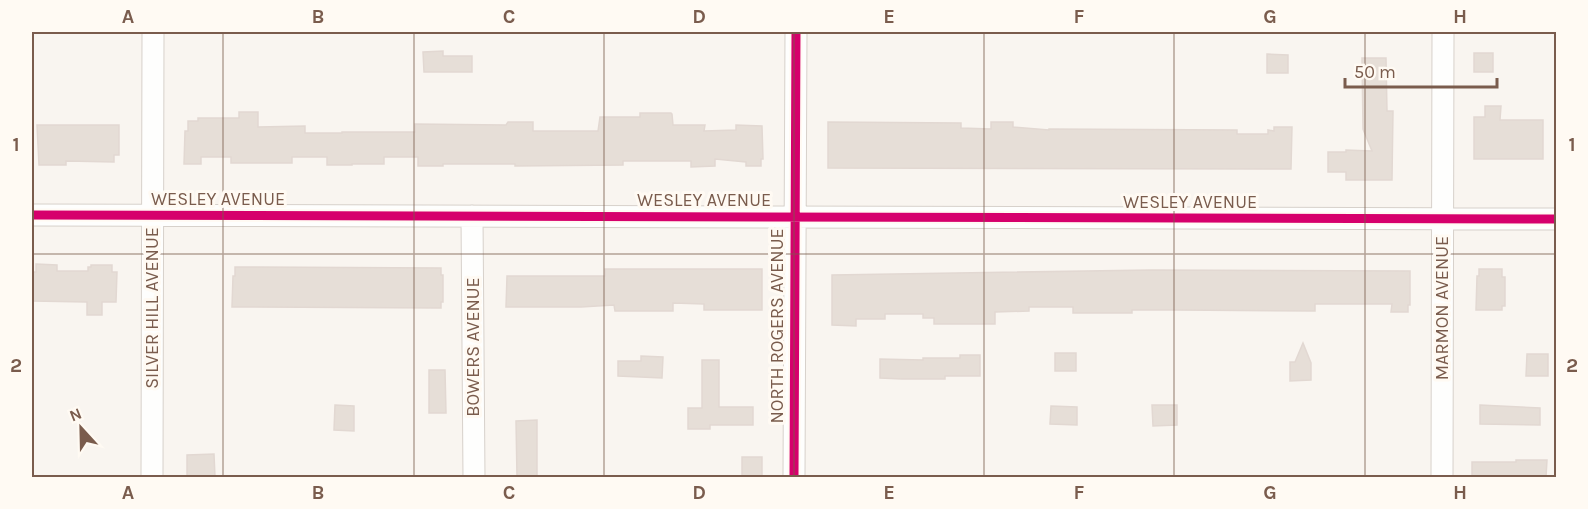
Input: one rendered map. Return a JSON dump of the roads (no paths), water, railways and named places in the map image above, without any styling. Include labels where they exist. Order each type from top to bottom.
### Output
[{"type":"street","name":"SILVER HILL AVENUE","points":[[152,477],[153,32]]},
{"type":"street","name":"NORTH ROGERS AVENUE","points":[[794,477],[795,32]]},
{"type":"street","name":"MARMON AVENUE","points":[[1442,477],[1443,32]]},
{"type":"street","name":"WESLEY AVENUE","points":[[32,215],[1557,219]]},
{"type":"street","name":"BOWERS AVENUE","points":[[472,216],[474,477]]}]
